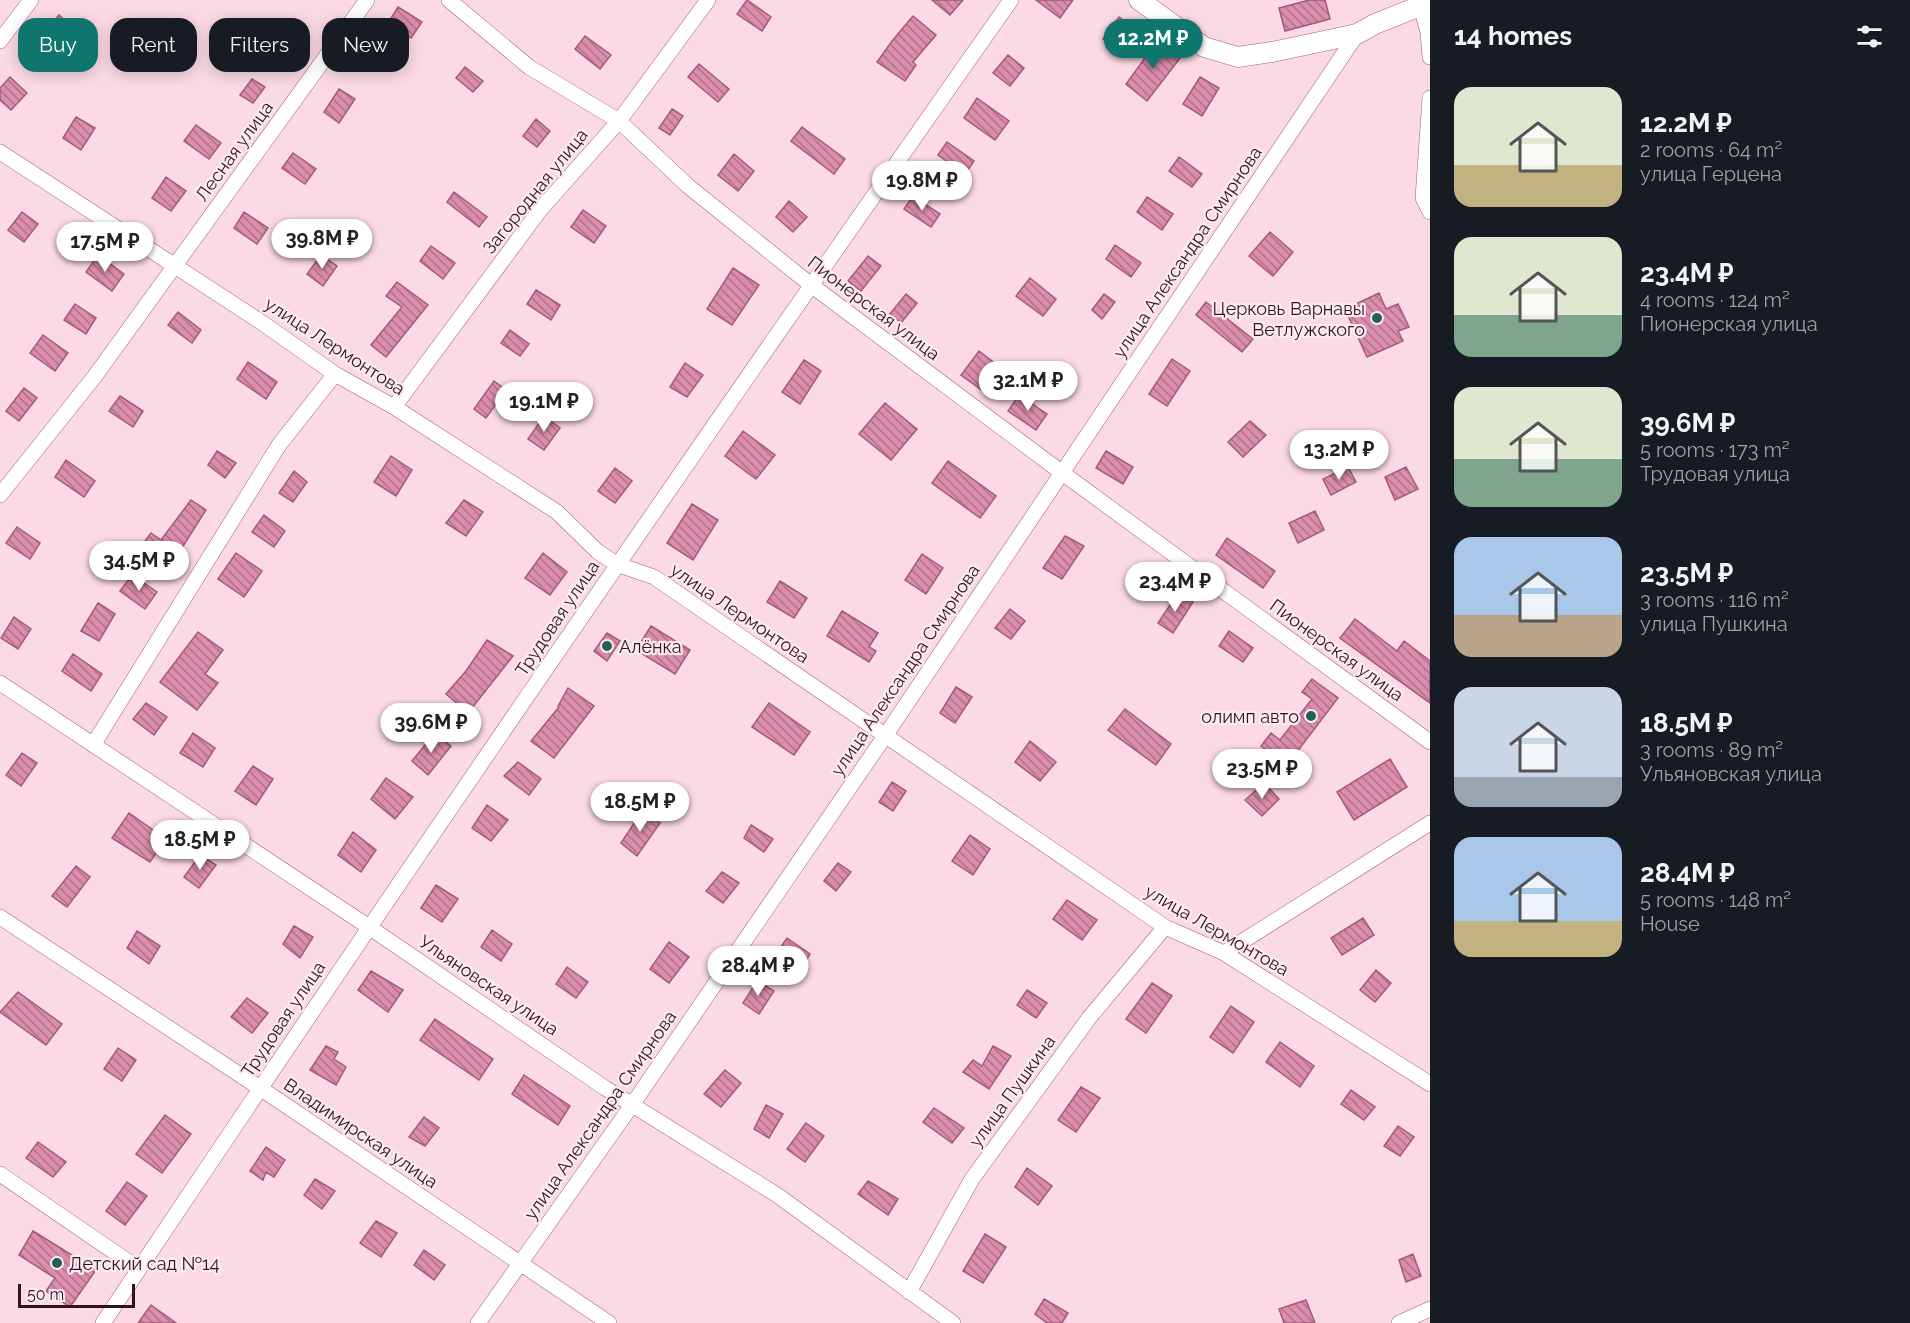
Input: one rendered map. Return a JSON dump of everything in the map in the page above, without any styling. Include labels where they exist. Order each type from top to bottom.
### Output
[{"type":"street","points":[[0,41],[31,0]]},
{"type":"street","name":"Лесная улица","points":[[0,495],[95,376],[367,0]]},
{"type":"street","name":"Пионерская улица","points":[[449,0],[529,67],[619,121],[688,186],[811,285],[1061,472],[1430,742]]},
{"type":"street","name":"Загородная улица","points":[[394,407],[540,210],[619,121],[708,0]]},
{"type":"street","name":"Трудовая улица","points":[[103,1323],[616,564],[1011,0]]},
{"type":"street","points":[[1139,0],[1204,47],[1238,57],[1357,34],[1375,24],[1425,4],[1430,57]]},
{"type":"street","name":"улица Александра Смирнова","points":[[478,1323],[632,1105],[885,736],[1357,34]]},
{"type":"street","points":[[1430,98],[1423,198],[1430,212]]},
{"type":"street","name":"улица Лермонтова","points":[[0,152],[176,266],[335,374],[394,407],[557,512],[597,551],[616,564],[654,577],[1165,927],[1224,953],[1430,1084]]},
{"type":"street","points":[[93,745],[279,445],[335,374]]},
{"type":"street","name":"Ульяновская улица","points":[[0,683],[369,927],[632,1105],[777,1195],[953,1323]]},
{"type":"street","points":[[1224,953],[1430,823]]},
{"type":"street","name":"Владимирская улица","points":[[0,917],[260,1088],[609,1323]]},
{"type":"street","name":"улица Пушкина","points":[[909,1292],[972,1179],[1089,1018],[1165,927]]},
{"type":"street","points":[[0,1174],[139,1269]]},
{"type":"street","points":[[1399,1323],[1430,1309]]},
{"type":"building","points":[[747,0],[771,17],[762,31],[737,14]]},
{"type":"building","points":[[932,0],[963,0],[950,15]]},
{"type":"building","points":[[1036,0],[1073,0],[1060,18]]},
{"type":"building","points":[[1309,0],[1325,0],[1330,19],[1285,31],[1279,8]]},
{"type":"building","points":[[398,7],[422,22],[411,38],[409,37],[409,18],[391,18]]},
{"type":"building","points":[[913,16],[936,35],[913,62],[916,65],[905,81],[877,62]]},
{"type":"building","points":[[1119,17],[1132,26],[1117,48],[1103,39]]},
{"type":"building","points":[[585,36],[611,55],[600,69],[575,49]]},
{"type":"building","points":[[1158,40],[1181,57],[1147,101],[1126,84]]},
{"type":"building","points":[[1008,55],[1024,68],[1010,86],[993,73]]},
{"type":"building","points":[[699,64],[729,89],[718,102],[688,77]]},
{"type":"building","points":[[465,67],[483,81],[473,92],[456,78]]},
{"type":"building","points":[[10,77],[27,93],[11,110],[0,100],[0,88]]},
{"type":"building","points":[[1200,77],[1219,88],[1202,116],[1183,104]]},
{"type":"building","points":[[252,79],[265,87],[253,103],[240,95]]},
{"type":"building","points":[[339,89],[355,99],[339,123],[324,112]]},
{"type":"building","points":[[977,98],[1009,121],[995,140],[964,118]]},
{"type":"building","points":[[672,109],[683,116],[670,135],[659,128]]},
{"type":"building","points":[[76,117],[95,128],[81,150],[63,138]]},
{"type":"building","points":[[536,119],[550,131],[537,147],[523,136]]},
{"type":"building","points":[[196,125],[221,143],[209,159],[184,141]]},
{"type":"building","points":[[802,127],[845,159],[834,174],[791,141]]},
{"type":"building","points":[[947,142],[974,161],[965,174],[938,155]]},
{"type":"building","points":[[293,153],[316,169],[305,184],[282,168]]},
{"type":"building","points":[[734,154],[754,171],[738,191],[718,175]]},
{"type":"building","points":[[1179,157],[1202,174],[1192,187],[1169,171]]},
{"type":"building","points":[[166,177],[186,191],[171,211],[152,198]]},
{"type":"building","points":[[454,192],[487,217],[479,227],[447,202]]},
{"type":"building","points":[[913,196],[940,214],[931,227],[904,209]]},
{"type":"building","points":[[1147,197],[1173,214],[1162,230],[1137,212]]},
{"type":"building","points":[[789,201],[807,217],[793,232],[776,217]]},
{"type":"building","points":[[583,210],[606,226],[594,243],[571,227]]},
{"type":"building","points":[[22,212],[38,224],[24,242],[8,230]]},
{"type":"building","points":[[244,212],[268,228],[257,244],[234,228]]},
{"type":"building","points":[[1270,232],[1293,252],[1273,276],[1249,256]]},
{"type":"building","points":[[1115,245],[1141,263],[1131,277],[1106,259]]},
{"type":"building","points":[[431,246],[455,263],[443,279],[420,261]]},
{"type":"building","points":[[98,255],[124,274],[112,291],[86,272]]},
{"type":"building","points":[[321,255],[337,266],[323,286],[307,274]]},
{"type":"building","points":[[868,256],[881,266],[861,291],[848,281]]},
{"type":"building","points":[[733,268],[759,285],[732,325],[707,309]]},
{"type":"building","points":[[1030,278],[1056,299],[1043,316],[1016,296]]},
{"type":"building","points":[[397,282],[428,305],[386,357],[371,345],[402,307],[386,296]]},
{"type":"building","points":[[536,290],[560,305],[551,320],[527,304]]},
{"type":"building","name":"Церковь Варнавы Ветлужского","points":[[1379,293],[1386,309],[1398,304],[1409,327],[1398,331],[1403,341],[1367,357],[1345,309]]},
{"type":"building","points":[[906,294],[917,303],[901,323],[890,314]]},
{"type":"building","points":[[1104,294],[1115,302],[1102,319],[1092,310]]},
{"type":"building","points":[[1206,302],[1253,339],[1242,352],[1196,315]]},
{"type":"building","points":[[75,304],[96,318],[86,334],[64,320]]},
{"type":"building","points":[[178,312],[201,330],[192,343],[168,325]]},
{"type":"building","points":[[510,330],[529,344],[520,356],[501,343]]},
{"type":"building","points":[[43,335],[68,353],[55,371],[30,353]]},
{"type":"building","points":[[979,351],[1001,368],[983,391],[961,375]]},
{"type":"building","points":[[1172,359],[1190,371],[1167,406],[1149,394]]},
{"type":"building","points":[[804,360],[821,371],[800,404],[782,392]]},
{"type":"building","points":[[248,362],[277,382],[266,399],[237,379]]},
{"type":"building","points":[[685,363],[703,375],[687,397],[670,387]]},
{"type":"building","points":[[494,381],[506,390],[486,418],[474,409]]},
{"type":"building","points":[[24,388],[37,398],[19,421],[6,411]]},
{"type":"building","points":[[1019,395],[1047,414],[1036,430],[1008,411]]},
{"type":"building","points":[[120,396],[143,411],[133,427],[109,411]]},
{"type":"building","points":[[885,403],[917,429],[891,460],[859,434]]},
{"type":"building","points":[[544,416],[560,428],[544,450],[528,439]]},
{"type":"building","points":[[1250,421],[1266,435],[1243,457],[1228,442]]},
{"type":"building","points":[[743,431],[775,455],[756,479],[725,456]]},
{"type":"building","points":[[217,451],[236,463],[225,478],[208,465]]},
{"type":"building","points":[[1106,451],[1133,467],[1123,484],[1096,468]]},
{"type":"building","points":[[391,456],[412,470],[396,496],[374,482]]},
{"type":"building","points":[[66,460],[95,481],[84,497],[55,477]]},
{"type":"building","points":[[948,461],[996,496],[980,518],[932,483]]},
{"type":"building","points":[[1348,467],[1356,482],[1331,495],[1323,479]]},
{"type":"building","points":[[1406,467],[1418,489],[1395,500],[1385,477]]},
{"type":"building","points":[[615,468],[632,481],[615,503],[598,491]]},
{"type":"building","points":[[294,471],[307,482],[293,502],[279,493]]},
{"type":"building","points":[[191,500],[206,510],[168,570],[139,549],[151,533],[161,540]]},
{"type":"building","points":[[464,500],[483,512],[466,536],[446,523]]},
{"type":"building","points":[[692,504],[718,520],[693,560],[667,543]]},
{"type":"building","points":[[1315,511],[1324,530],[1298,543],[1289,523]]},
{"type":"building","points":[[264,515],[285,531],[274,547],[252,532]]},
{"type":"building","points":[[17,527],[40,543],[30,559],[6,543]]},
{"type":"building","points":[[1065,536],[1084,546],[1062,579],[1043,568]]},
{"type":"building","points":[[1227,538],[1275,571],[1263,588],[1216,555]]},
{"type":"building","points":[[236,553],[262,571],[244,597],[218,579]]},
{"type":"building","points":[[543,553],[567,572],[550,595],[525,578]]},
{"type":"building","points":[[922,554],[943,568],[926,594],[905,580]]},
{"type":"building","points":[[132,575],[157,592],[145,609],[120,591]]},
{"type":"building","points":[[780,581],[807,598],[794,618],[767,602]]},
{"type":"building","points":[[1178,593],[1193,602],[1173,633],[1158,623]]},
{"type":"building","points":[[98,603],[115,614],[99,641],[81,631]]},
{"type":"building","points":[[1010,609],[1025,621],[1011,639],[995,628]]},
{"type":"building","points":[[842,611],[878,633],[869,647],[876,651],[869,662],[827,636]]},
{"type":"building","points":[[14,617],[31,629],[18,649],[1,638]]},
{"type":"building","points":[[1355,619],[1397,651],[1404,641],[1430,661],[1430,703],[1340,638]]},
{"type":"building","points":[[651,626],[690,650],[675,674],[636,650]]},
{"type":"building","points":[[1229,631],[1253,648],[1243,662],[1219,646]]},
{"type":"building","points":[[198,632],[223,650],[205,674],[218,683],[197,710],[160,682]]},
{"type":"building","name":"Алёнка","points":[[607,633],[620,641],[607,661],[594,651]]},
{"type":"building","points":[[487,640],[513,656],[468,713],[446,694],[466,671]]},
{"type":"building","points":[[73,654],[102,674],[91,691],[62,671]]},
{"type":"building","name":"олимп авто","points":[[1312,679],[1338,698],[1287,765],[1261,746],[1271,733],[1280,740],[1312,699],[1302,692]]},
{"type":"building","points":[[956,687],[972,697],[955,723],[940,713]]},
{"type":"building","points":[[568,688],[594,706],[554,758],[531,741],[559,707]]},
{"type":"building","points":[[146,703],[167,717],[154,735],[133,719]]},
{"type":"building","points":[[769,703],[810,732],[794,755],[752,727]]},
{"type":"building","points":[[1125,709],[1171,744],[1156,765],[1108,730]]},
{"type":"building","points":[[193,733],[215,748],[203,767],[180,753]]},
{"type":"building","points":[[435,733],[451,746],[428,775],[412,761]]},
{"type":"building","points":[[1030,741],[1056,762],[1040,781],[1015,762]]},
{"type":"building","points":[[22,753],[37,763],[21,786],[6,775]]},
{"type":"building","points":[[1390,759],[1407,787],[1354,820],[1337,792]]},
{"type":"building","points":[[518,762],[541,779],[529,795],[504,776]]},
{"type":"building","points":[[253,766],[273,779],[256,805],[235,791]]},
{"type":"building","points":[[386,778],[413,797],[395,819],[371,799]]},
{"type":"building","points":[[892,782],[906,791],[893,811],[879,802]]},
{"type":"building","points":[[1264,783],[1279,799],[1262,816],[1245,800]]},
{"type":"building","points":[[487,805],[508,820],[491,841],[472,828]]},
{"type":"building","points":[[642,811],[660,823],[637,856],[621,843]]},
{"type":"building","points":[[129,813],[166,839],[150,862],[112,838]]},
{"type":"building","points":[[751,825],[773,839],[764,852],[744,838]]},
{"type":"building","points":[[353,832],[376,850],[361,872],[338,855]]},
{"type":"building","points":[[970,835],[990,849],[973,875],[952,861]]},
{"type":"building","points":[[200,855],[216,865],[199,888],[184,877]]},
{"type":"building","points":[[838,863],[851,872],[836,891],[824,881]]},
{"type":"building","points":[[76,866],[90,877],[67,907],[52,896]]},
{"type":"building","points":[[722,872],[739,883],[723,903],[706,891]]},
{"type":"building","points":[[436,885],[458,899],[442,922],[421,908]]},
{"type":"building","points":[[1067,900],[1097,920],[1082,940],[1053,919]]},
{"type":"building","points":[[1363,918],[1374,935],[1342,955],[1331,938]]},
{"type":"building","points":[[294,926],[313,937],[300,958],[283,944]]},
{"type":"building","points":[[492,930],[512,944],[501,961],[481,947]]},
{"type":"building","points":[[137,931],[160,946],[149,964],[127,948]]},
{"type":"building","points":[[787,938],[810,954],[802,967],[778,951]]},
{"type":"building","points":[[669,942],[689,957],[669,983],[650,969]]},
{"type":"building","points":[[567,967],[588,982],[576,998],[556,984]]},
{"type":"building","points":[[1376,970],[1391,983],[1375,1002],[1360,990]]},
{"type":"building","points":[[371,971],[403,990],[388,1012],[358,990]]},
{"type":"building","points":[[757,981],[774,991],[759,1014],[743,1003]]},
{"type":"building","points":[[1152,983],[1172,996],[1146,1033],[1126,1019]]},
{"type":"building","points":[[1027,990],[1047,1003],[1036,1018],[1017,1005]]},
{"type":"building","points":[[18,992],[62,1024],[46,1045],[0,1012]]},
{"type":"building","points":[[247,998],[268,1013],[252,1033],[231,1017]]},
{"type":"building","points":[[1231,1006],[1254,1022],[1233,1053],[1210,1037]]},
{"type":"building","points":[[435,1019],[493,1059],[479,1080],[420,1040]]},
{"type":"building","points":[[1280,1042],[1314,1066],[1300,1087],[1266,1062]]},
{"type":"building","points":[[326,1046],[338,1052],[334,1059],[346,1067],[336,1085],[310,1070]]},
{"type":"building","points":[[993,1046],[1011,1056],[989,1089],[963,1072],[973,1060],[982,1066]]},
{"type":"building","points":[[118,1048],[136,1060],[122,1081],[104,1069]]},
{"type":"building","points":[[725,1070],[741,1083],[721,1107],[704,1094]]},
{"type":"building","points":[[524,1075],[570,1106],[558,1125],[512,1094]]},
{"type":"building","points":[[1081,1087],[1100,1098],[1076,1132],[1058,1120]]},
{"type":"building","points":[[1351,1090],[1375,1107],[1364,1120],[1341,1104]]},
{"type":"building","points":[[766,1105],[783,1114],[769,1138],[754,1129]]},
{"type":"building","points":[[934,1108],[964,1128],[952,1143],[923,1122]]},
{"type":"building","points":[[165,1115],[191,1134],[162,1173],[136,1154]]},
{"type":"building","points":[[424,1117],[439,1128],[425,1146],[409,1137]]},
{"type":"building","points":[[806,1123],[824,1136],[805,1162],[787,1149]]},
{"type":"building","points":[[1398,1126],[1414,1137],[1400,1156],[1384,1146]]},
{"type":"building","points":[[38,1142],[66,1162],[53,1177],[26,1158]]},
{"type":"building","points":[[266,1147],[285,1160],[274,1177],[266,1172],[263,1180],[250,1171]]},
{"type":"building","points":[[1027,1168],[1052,1186],[1038,1205],[1015,1187]]},
{"type":"building","points":[[315,1179],[335,1191],[322,1209],[304,1195]]},
{"type":"building","points":[[868,1181],[898,1199],[888,1215],[858,1194]]},
{"type":"building","points":[[127,1182],[147,1196],[125,1225],[106,1211]]},
{"type":"building","points":[[376,1221],[397,1233],[381,1257],[360,1243]]},
{"type":"building","name":"Детский сад №14","points":[[33,1231],[96,1270],[70,1307],[46,1291],[55,1278],[19,1255]]},
{"type":"building","points":[[985,1234],[1006,1247],[983,1283],[963,1271]]},
{"type":"building","points":[[424,1250],[445,1265],[434,1280],[414,1265]]},
{"type":"building","points":[[1413,1254],[1421,1276],[1406,1282],[1399,1260]]},
{"type":"building","points":[[1044,1299],[1068,1313],[1062,1323],[1047,1323],[1035,1314]]},
{"type":"building","points":[[1306,1300],[1315,1323],[1284,1323],[1279,1309]]},
{"type":"building","points":[[151,1305],[176,1323],[138,1323]]},
{"type":"place","name":"Церковь Варнавы Ветлужского","points":[[1377,318]]},
{"type":"place","name":"Алёнка","points":[[607,646]]},
{"type":"place","name":"олимп авто","points":[[1311,716]]},
{"type":"place","name":"Детский сад №14","points":[[57,1263]]}]
